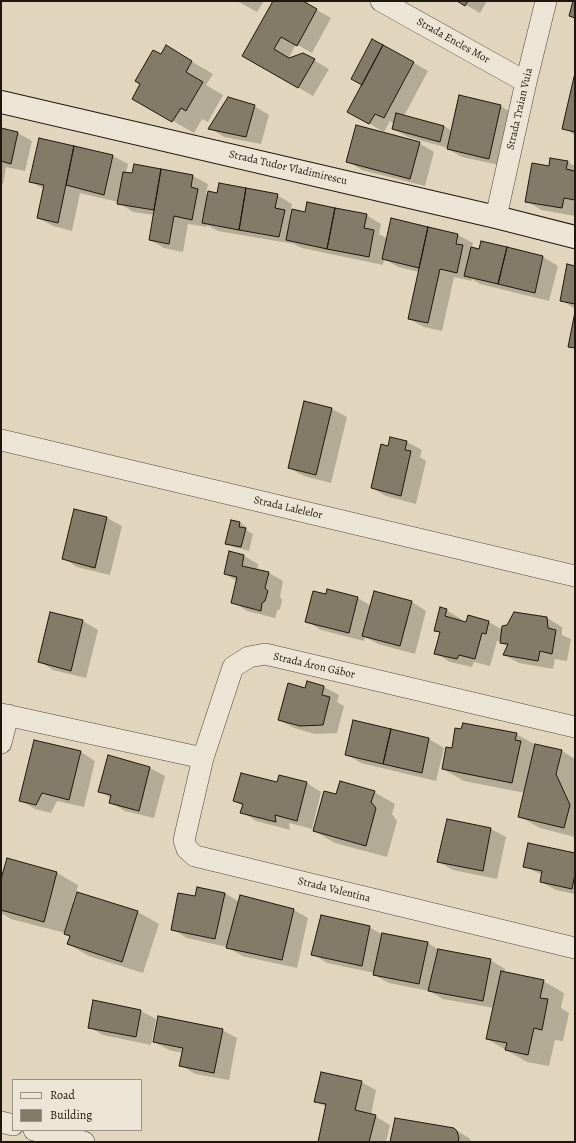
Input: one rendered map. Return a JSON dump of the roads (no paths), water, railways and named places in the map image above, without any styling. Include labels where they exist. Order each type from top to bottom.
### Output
[{"type":"street","name":"Strada Encles Mor","points":[[381,1],[526,82]]},
{"type":"street","name":"Strada Traian Vuia","points":[[496,217],[526,82],[546,1]]},
{"type":"street","name":"Strada Tudor Vladimirescu","points":[[1,102],[496,217],[575,237]]},
{"type":"street","name":"Strada Lalelelor","points":[[1,440],[575,576]]},
{"type":"street","name":"Strada Áron Gábor","points":[[204,758],[233,667],[249,657],[266,654],[575,727]]},
{"type":"street","points":[[1,743],[5,715],[204,758]]},
{"type":"street","name":"Strada Valentina","points":[[204,758],[184,840],[187,849],[195,856],[575,948]]},
{"type":"street","points":[[1,1122],[12,1125]]},
{"type":"street","points":[[38,1131],[84,1142]]}]
